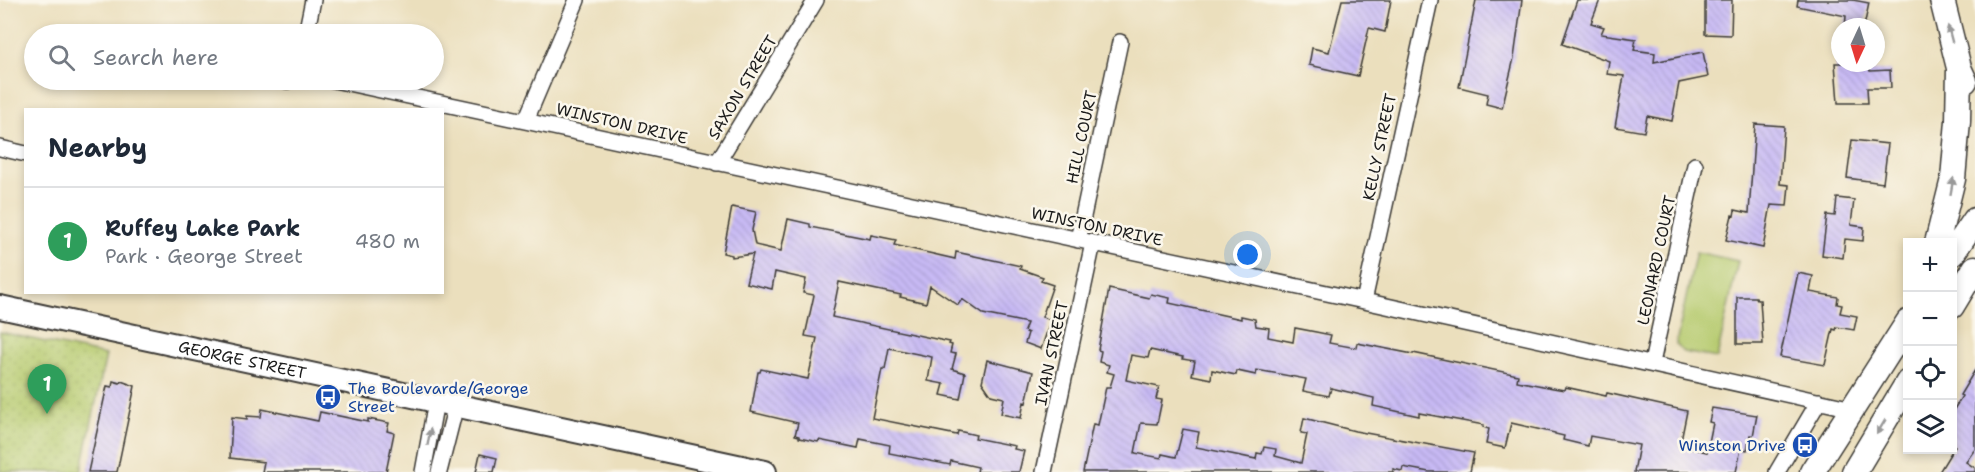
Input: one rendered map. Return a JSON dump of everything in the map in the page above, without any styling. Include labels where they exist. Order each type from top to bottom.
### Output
[{"type":"main road","points":[[1942,0],[1959,68],[1975,107]]},
{"type":"main road","points":[[1938,238],[1953,179],[1958,121],[1959,68]]},
{"type":"main road","points":[[1957,248],[1975,220]]},
{"type":"main road","points":[[1957,299],[1975,267]]},
{"type":"main road","name":"GEORGE STREET","points":[[0,308],[765,472]]},
{"type":"main road","points":[[1812,472],[1903,330]]},
{"type":"main road","points":[[1854,472],[1903,390]]},
{"type":"street","points":[[307,24],[311,0]]},
{"type":"street","points":[[526,120],[577,0]]},
{"type":"street","name":"SAXON STREET","points":[[717,163],[816,0]]},
{"type":"street","name":"KELLY STREET","points":[[1364,301],[1430,0]]},
{"type":"street","name":"HILL COURT","points":[[1085,242],[1120,42]]},
{"type":"street","name":"WINSTON DRIVE","points":[[382,90],[1652,363],[1853,409]]},
{"type":"street","points":[[0,148],[24,154]]},
{"type":"street","name":"LEONARD COURT","points":[[1652,363],[1695,165]]},
{"type":"street","name":"IVAN STREET","points":[[1045,472],[1085,242]]},
{"type":"street","points":[[1778,472],[1819,401]]},
{"type":"street","points":[[423,472],[446,403]]},
{"type":"street","points":[[440,472],[446,403]]},
{"type":"green space","points":[[1696,252],[1738,261],[1717,358],[1683,352],[1676,344]]},
{"type":"green space","points":[[0,332],[106,355],[81,472],[0,472]]},
{"type":"building","points":[[1342,0],[1391,0],[1385,32],[1369,28],[1358,76],[1309,65],[1312,48],[1329,52]]},
{"type":"building","points":[[1476,0],[1522,0],[1514,58],[1502,108],[1486,104],[1488,94],[1459,87]]},
{"type":"building","points":[[1577,0],[1600,0],[1591,23],[1604,27],[1601,34],[1636,39],[1634,50],[1655,53],[1654,62],[1703,52],[1708,77],[1679,83],[1672,121],[1647,116],[1644,132],[1615,127],[1624,76],[1607,74],[1609,61],[1562,44]]},
{"type":"building","points":[[1705,0],[1732,0],[1731,35],[1705,34]]},
{"type":"building","points":[[1798,0],[1853,0],[1869,3],[1866,18],[1846,18],[1846,16],[1797,6]]},
{"type":"building","points":[[1890,70],[1891,88],[1867,88],[1868,103],[1838,103],[1836,72],[1885,72]]},
{"type":"building","points":[[1755,124],[1784,126],[1780,184],[1789,185],[1787,206],[1771,205],[1763,248],[1726,240],[1735,210],[1749,213]]},
{"type":"building","points":[[1852,140],[1888,144],[1883,183],[1847,178]]},
{"type":"building","points":[[1837,198],[1854,200],[1851,225],[1864,227],[1863,241],[1845,239],[1843,258],[1822,255],[1827,215],[1835,216]]},
{"type":"building","points":[[732,207],[756,212],[752,230],[755,245],[781,251],[788,219],[810,224],[810,227],[870,239],[871,235],[896,240],[894,245],[955,259],[956,252],[1021,266],[1020,269],[1043,277],[1041,281],[1053,285],[1042,317],[1051,320],[1041,349],[1025,343],[1028,333],[1024,331],[1027,323],[983,314],[962,299],[958,305],[930,286],[926,303],[900,297],[901,295],[839,282],[832,317],[950,342],[949,344],[952,345],[950,353],[956,354],[952,369],[965,373],[960,399],[941,395],[944,384],[928,381],[932,357],[889,348],[885,369],[882,369],[872,418],[957,435],[958,431],[976,435],[975,438],[1015,446],[1014,449],[1024,451],[1019,472],[977,472],[978,467],[951,461],[950,465],[889,453],[890,445],[860,439],[858,448],[799,438],[795,435],[798,423],[751,412],[758,372],[761,369],[808,379],[817,338],[805,336],[814,295],[803,293],[806,279],[775,272],[772,289],[746,283],[753,254],[732,257],[732,255],[723,253]]},
{"type":"building","points":[[1798,273],[1813,276],[1810,292],[1838,297],[1837,304],[1842,305],[1840,313],[1857,316],[1854,330],[1837,327],[1836,330],[1833,329],[1825,365],[1780,357]]},
{"type":"building","points":[[1109,289],[1149,298],[1151,294],[1170,298],[1169,303],[1241,319],[1241,316],[1255,319],[1256,326],[1269,328],[1268,337],[1293,342],[1295,328],[1331,335],[1329,343],[1356,348],[1357,343],[1413,353],[1518,375],[1517,381],[1564,390],[1565,387],[1606,396],[1607,393],[1687,411],[1680,446],[1707,452],[1713,423],[1709,422],[1712,408],[1757,415],[1753,436],[1750,435],[1747,450],[1741,449],[1736,472],[1634,472],[1639,445],[1590,436],[1588,446],[1563,440],[1564,436],[1555,433],[1511,423],[1505,448],[1486,444],[1489,429],[1483,427],[1484,425],[1419,413],[1419,416],[1373,406],[1374,398],[1331,388],[1329,396],[1303,391],[1306,379],[1257,370],[1256,375],[1237,371],[1236,375],[1212,370],[1211,379],[1192,375],[1195,361],[1150,350],[1148,358],[1131,355],[1126,380],[1159,387],[1156,399],[1162,400],[1157,424],[1141,423],[1135,453],[1161,458],[1162,454],[1176,457],[1183,429],[1199,432],[1196,447],[1256,459],[1257,453],[1262,454],[1264,447],[1276,449],[1275,456],[1301,463],[1307,434],[1301,433],[1304,418],[1355,431],[1474,453],[1470,472],[1429,472],[1403,467],[1402,471],[1393,469],[1393,472],[1083,472],[1093,424],[1098,425],[1106,387],[1110,387],[1114,374],[1107,372],[1109,365],[1099,362],[1101,351],[1098,350]]},
{"type":"building","points":[[1737,297],[1756,297],[1760,300],[1763,344],[1737,344]]},
{"type":"building","points":[[987,360],[1033,372],[1021,418],[1001,414],[1004,398],[991,395],[982,382]]},
{"type":"building","points":[[1975,370],[1975,449],[1966,462],[1975,468],[1975,472],[1939,472],[1950,454],[1957,454],[1957,404],[1962,396],[1960,395]]},
{"type":"building","points":[[113,381],[135,386],[117,472],[88,472],[107,386],[112,387]]},
{"type":"building","points":[[262,409],[318,421],[320,412],[368,422],[368,419],[389,423],[387,431],[394,433],[386,472],[262,472],[264,462],[230,458],[232,417],[247,419],[247,416],[261,417]]},
{"type":"building","points":[[480,454],[497,458],[494,472],[476,472]]},
{"type":"place","name":"The Boulevarde/George Street","points":[[328,397]]},
{"type":"place","name":"Ruffey Lake Park","points":[[47,414]]},
{"type":"place","name":"Winston Drive","points":[[1805,445]]}]
